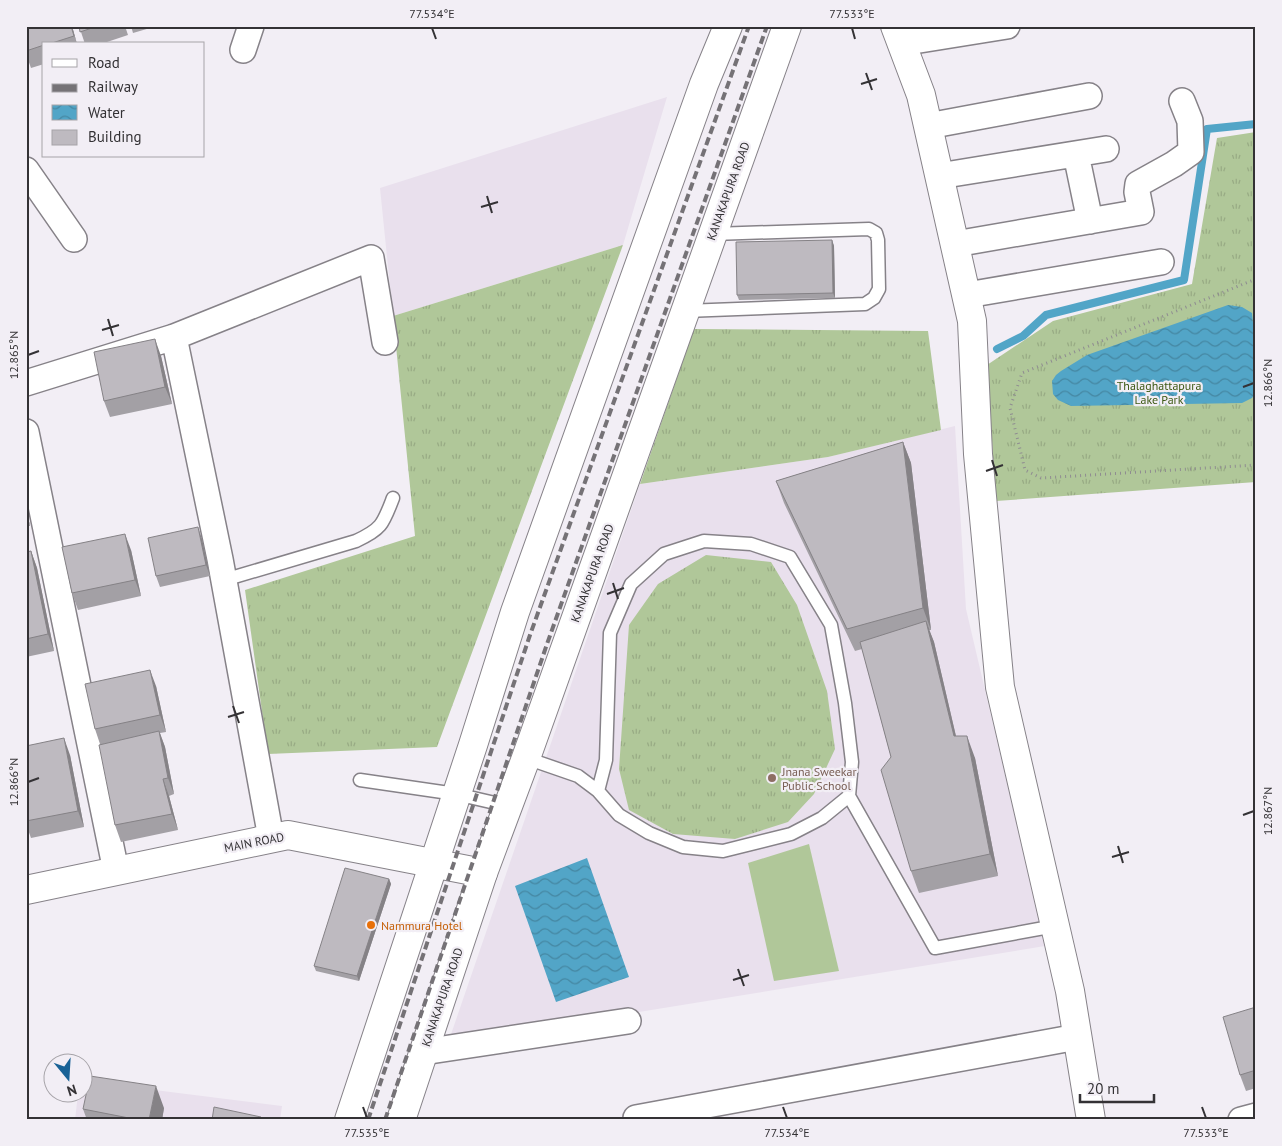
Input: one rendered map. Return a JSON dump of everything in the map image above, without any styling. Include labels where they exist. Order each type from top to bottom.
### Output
[{"type":"main road","points":[[349,1120],[515,612],[704,84],[728,26]]},
{"type":"main road","name":"KANAKAPURA ROAD","points":[[401,1120],[483,874],[787,26]]},
{"type":"main road","points":[[898,35],[921,95],[972,321],[978,454],[1000,687],[1070,991],[1091,1120]]},
{"type":"main road","name":"MAIN ROAD","points":[[26,890],[288,835],[483,874]]},
{"type":"street","points":[[243,50],[251,26]]},
{"type":"street","points":[[898,35],[1006,26]]},
{"type":"street","points":[[928,126],[1089,96]]},
{"type":"street","points":[[955,244],[1141,212],[1137,192],[1138,184],[1191,152],[1190,121],[1182,101]]},
{"type":"street","points":[[939,176],[1106,149]]},
{"type":"street","points":[[1076,154],[1090,221]]},
{"type":"street","points":[[26,170],[74,239]]},
{"type":"street","points":[[26,383],[174,337],[371,258],[385,342]]},
{"type":"street","points":[[967,295],[1160,262]]},
{"type":"street","points":[[174,337],[224,580],[271,838]]},
{"type":"street","points":[[26,432],[116,871]]},
{"type":"street","points":[[423,1052],[628,1020]]},
{"type":"street","points":[[636,1118],[1077,1036]]},
{"type":"street","points":[[1241,1120],[1256,1116]]},
{"type":"lane","points":[[685,311],[865,304],[874,298],[879,289],[878,240],[876,233],[869,229],[713,234]]},
{"type":"lane","points":[[224,580],[356,542],[373,534],[383,523],[394,498]]},
{"type":"lane","points":[[598,790],[606,760],[610,633],[631,584],[664,554],[704,541],[751,544],[790,556],[831,625],[845,703],[852,762],[849,796],[935,948],[1055,926]]},
{"type":"lane","points":[[526,758],[578,776],[598,790],[620,816],[649,833],[684,847],[723,851],[791,834],[822,818],[849,796]]},
{"type":"lane","points":[[360,780],[456,794],[508,806]]},
{"type":"path","points":[[1256,279],[1022,373],[1010,408],[1025,470],[1041,478],[1256,465]]},
{"type":"shaded area","points":[[667,97],[623,245],[393,316],[380,188]]},
{"type":"shaded area","name":"Jnana Sweekar Public School","points":[[955,426],[966,609],[1045,946],[448,1043],[640,484],[828,457]]},
{"type":"shaded area","points":[[92,1082],[282,1106],[280,1120],[75,1120],[77,1104],[92,1104]]},
{"type":"green space","name":"Thalaghattapura Lake Park","points":[[1256,132],[1256,482],[996,501],[987,365],[1053,321],[1192,284],[1217,138]]},
{"type":"green space","points":[[623,245],[437,747],[268,754],[245,590],[415,536],[393,316]]},
{"type":"green space","points":[[694,329],[928,331],[941,430],[828,457],[640,484]]},
{"type":"green space","points":[[706,555],[771,562],[797,605],[827,691],[835,749],[814,794],[788,822],[735,839],[673,834],[629,810],[619,769],[629,625],[658,584]]},
{"type":"green space","points":[[809,844],[839,971],[774,981],[748,863]]},
{"type":"water","points":[[1228,305],[1242,307],[1252,313],[1256,353],[1256,392],[1252,398],[1242,403],[1071,406],[1058,400],[1053,394],[1052,381],[1056,375],[1087,355]]},
{"type":"water","points":[[587,858],[629,977],[556,1002],[515,886]]},
{"type":"building","points":[[26,26],[71,26],[74,36],[55,42],[42,42],[42,46],[26,51]]},
{"type":"building","points":[[79,26],[98,26],[80,32]]},
{"type":"building","points":[[832,240],[833,293],[737,295],[736,242]]},
{"type":"building","points":[[155,339],[165,387],[104,401],[94,352]]},
{"type":"building","points":[[903,442],[923,608],[847,629],[776,481]]},
{"type":"building","points":[[198,527],[206,565],[156,576],[148,538]]},
{"type":"building","points":[[125,534],[135,580],[72,593],[62,547]]},
{"type":"building","points":[[31,551],[48,634],[26,639],[26,552]]},
{"type":"building","points":[[926,621],[954,736],[967,736],[990,854],[911,871],[881,770],[891,757],[860,642]]},
{"type":"building","points":[[150,670],[160,715],[95,729],[85,684]]},
{"type":"building","points":[[159,731],[168,778],[163,779],[172,814],[115,825],[99,745]]},
{"type":"building","points":[[64,738],[78,811],[26,821],[26,746]]},
{"type":"building","points":[[345,868],[389,879],[357,976],[314,966]]},
{"type":"building","points":[[1256,1007],[1256,1070],[1240,1075],[1223,1017]]},
{"type":"building","points":[[92,1076],[156,1086],[149,1120],[139,1120],[83,1109],[84,1104],[92,1104]]},
{"type":"building","points":[[214,1107],[261,1117],[261,1120],[212,1120]]},
{"type":"waterway","points":[[997,349],[1023,336],[1046,315],[1184,280],[1207,129],[1256,124]]},
{"type":"railway","points":[[368,1120],[530,635],[749,26]]},
{"type":"railway","points":[[385,1120],[547,644],[767,26]]},
{"type":"place","name":"Jnana Sweekar Public School","points":[[772,778]]},
{"type":"place","name":"Nammura Hotel","points":[[371,925]]}]
